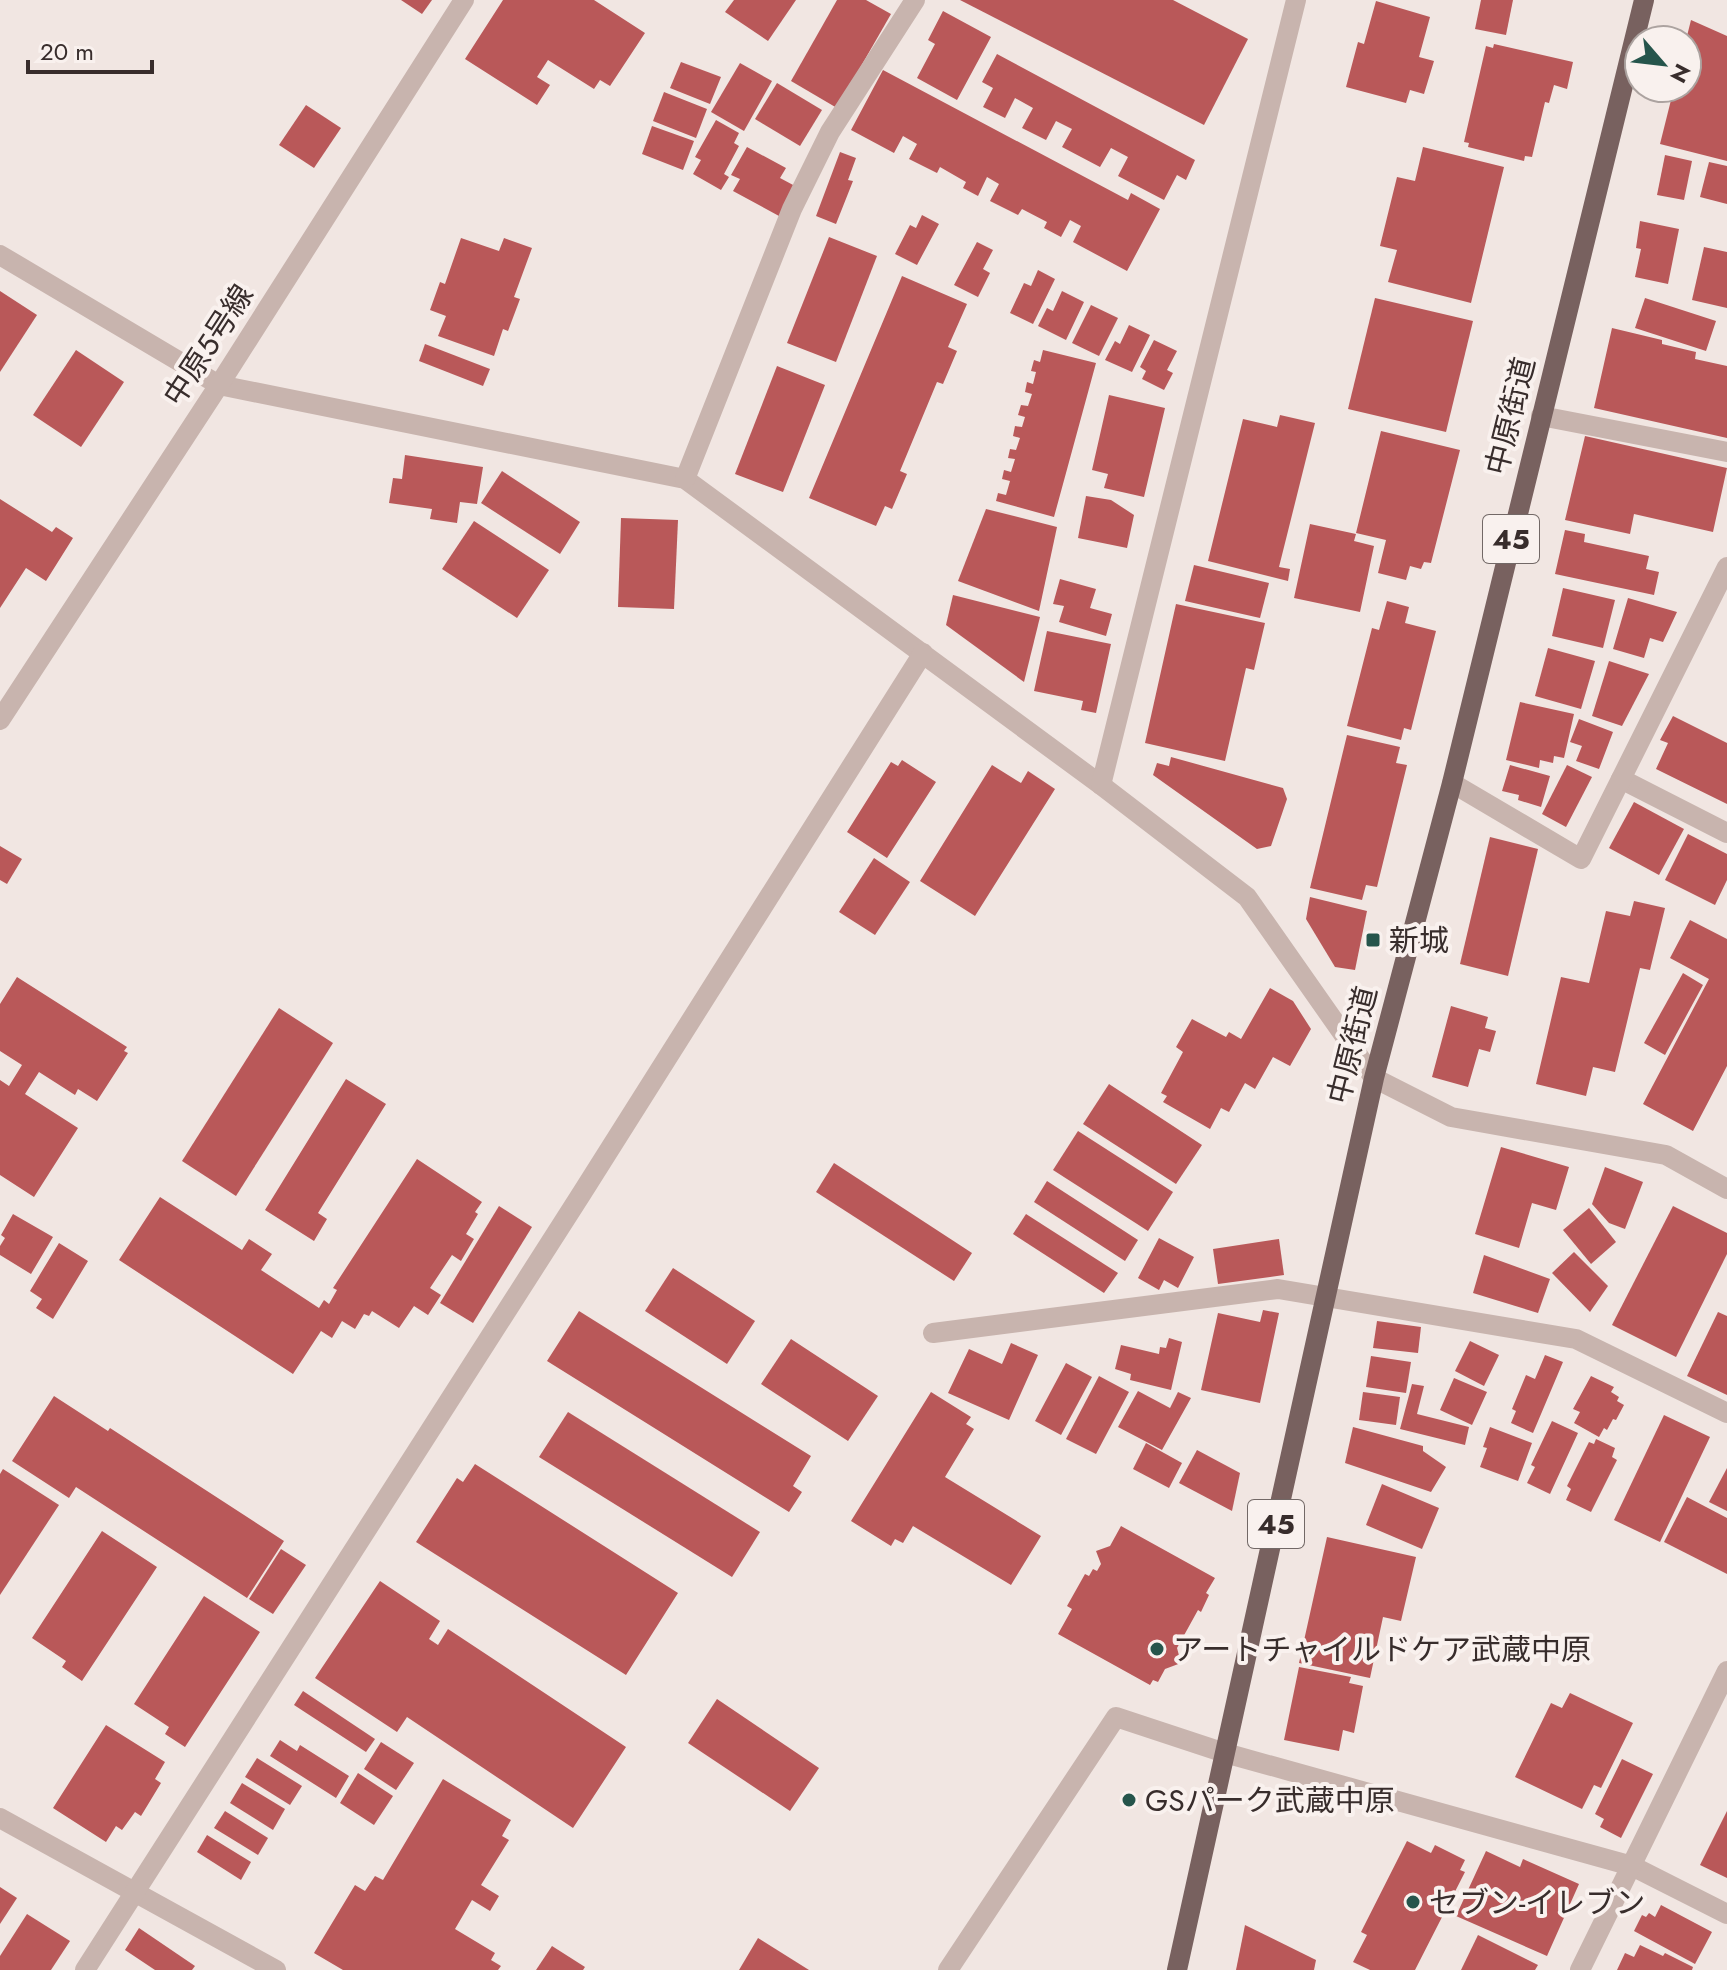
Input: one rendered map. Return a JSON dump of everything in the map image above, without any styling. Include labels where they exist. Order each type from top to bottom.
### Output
[{"type":"main road","name":"中原街道","points":[[1177,1970],[1374,1078],[1452,783],[1644,0]]},
{"type":"street","name":"中原5号線","points":[[0,720],[219,385],[464,0]]},
{"type":"street","points":[[685,479],[792,209],[830,132],[915,0]]},
{"type":"street","points":[[1101,785],[1296,0]]},
{"type":"street","points":[[0,255],[219,385],[685,479],[1101,785],[1247,897],[1374,1078],[1451,1117],[1666,1155],[1727,1189]]},
{"type":"street","points":[[1541,416],[1727,452]]},
{"type":"street","points":[[1452,783],[1581,859],[1727,567]]},
{"type":"street","points":[[85,1970],[923,653]]},
{"type":"street","points":[[1621,779],[1727,833]]},
{"type":"street","points":[[933,1333],[1278,1289],[1576,1339],[1727,1413]]},
{"type":"street","points":[[1580,1970],[1727,1671]]},
{"type":"street","points":[[948,1970],[1116,1717],[1225,1753],[1632,1866],[1727,1914]]},
{"type":"street","points":[[0,1818],[276,1970]]},
{"type":"building","points":[[401,0],[432,0],[422,14]]},
{"type":"building","points":[[503,0],[594,0],[645,33],[610,86],[600,80],[594,89],[548,60],[537,77],[550,85],[537,105],[465,59]]},
{"type":"building","points":[[734,0],[796,0],[768,41],[725,12]]},
{"type":"building","points":[[837,0],[866,0],[891,14],[837,108],[791,81]]},
{"type":"building","points":[[960,0],[1173,0],[1248,39],[1204,125]]},
{"type":"building","points":[[1481,0],[1513,0],[1506,35],[1475,29]]},
{"type":"building","points":[[1376,1],[1430,17],[1419,57],[1434,61],[1424,94],[1410,90],[1406,103],[1346,87],[1358,42],[1364,44]]},
{"type":"building","points":[[943,11],[991,37],[957,100],[917,78],[935,44],[928,40]]},
{"type":"building","points":[[1703,25],[1727,36],[1727,161],[1660,144],[1670,104],[1703,104]]},
{"type":"building","points":[[1494,44],[1573,62],[1567,89],[1554,85],[1549,103],[1545,102],[1532,157],[1525,156],[1524,161],[1468,147],[1469,143],[1464,142],[1486,46],[1493,48]]},
{"type":"building","points":[[997,54],[1195,160],[1186,180],[1177,175],[1164,200],[1118,176],[1128,157],[1111,148],[1100,167],[1062,147],[1072,129],[1056,121],[1046,140],[1022,128],[1033,108],[1015,98],[1005,118],[983,107],[993,88],[982,82]]},
{"type":"building","points":[[681,62],[721,77],[710,104],[670,88]]},
{"type":"building","points":[[740,63],[772,81],[744,131],[711,112]]},
{"type":"building","points":[[883,70],[1128,200],[1131,193],[1160,209],[1127,271],[1073,242],[1081,226],[1070,220],[1061,237],[1044,228],[1047,222],[1022,209],[1018,215],[990,201],[999,184],[987,177],[978,196],[963,188],[966,182],[940,167],[937,173],[909,159],[917,144],[903,136],[894,153],[851,130]]},
{"type":"building","points":[[777,83],[822,110],[800,146],[755,119]]},
{"type":"building","points":[[664,92],[707,109],[696,138],[653,121]]},
{"type":"building","points":[[306,105],[341,128],[314,168],[279,145]]},
{"type":"building","points":[[716,120],[739,133],[734,143],[739,146],[724,174],[729,177],[721,190],[693,174],[701,160],[695,157]]},
{"type":"building","points":[[652,126],[694,141],[683,170],[642,154]]},
{"type":"building","points":[[747,147],[786,168],[780,178],[795,186],[779,216],[733,191],[740,179],[731,175]]},
{"type":"building","points":[[1423,147],[1504,167],[1471,303],[1388,282],[1397,250],[1380,246],[1397,177],[1415,181]]},
{"type":"building","points":[[840,152],[856,158],[848,180],[853,181],[836,224],[816,216]]},
{"type":"building","points":[[1665,155],[1692,161],[1684,200],[1657,195]]},
{"type":"building","points":[[1709,162],[1727,166],[1727,204],[1700,197]]},
{"type":"building","points":[[922,215],[939,224],[917,265],[895,254],[910,225],[916,228]]},
{"type":"building","points":[[1640,221],[1679,229],[1668,284],[1635,277],[1641,249],[1636,248]]},
{"type":"building","points":[[829,237],[877,256],[836,362],[787,343]]},
{"type":"building","points":[[461,238],[499,251],[504,238],[532,248],[514,297],[520,299],[508,331],[503,329],[494,356],[438,336],[446,316],[430,310],[440,282],[445,284]]},
{"type":"building","points":[[977,242],[993,250],[983,269],[990,273],[978,297],[954,285]]},
{"type":"building","points":[[1704,247],[1727,252],[1727,308],[1692,300]]},
{"type":"building","points":[[1038,270],[1055,279],[1033,324],[1010,313],[1024,283],[1031,286]]},
{"type":"building","points":[[902,276],[967,304],[948,347],[957,351],[943,384],[937,382],[900,471],[907,474],[892,509],[885,506],[876,526],[809,498]]},
{"type":"building","points":[[0,291],[37,315],[0,372]]},
{"type":"building","points":[[1062,291],[1084,302],[1066,340],[1038,326],[1047,308],[1053,311]]},
{"type":"building","points":[[1375,298],[1473,321],[1446,432],[1348,409]]},
{"type":"building","points":[[1645,298],[1716,321],[1706,351],[1635,328]]},
{"type":"building","points":[[1091,305],[1118,318],[1099,356],[1072,343]]},
{"type":"building","points":[[1129,325],[1150,335],[1132,372],[1105,360],[1115,341],[1120,344]]},
{"type":"building","points":[[1612,328],[1662,340],[1662,344],[1696,352],[1695,359],[1727,366],[1727,438],[1594,408]]},
{"type":"building","points":[[1154,340],[1177,351],[1167,370],[1173,373],[1164,390],[1142,379],[1146,371],[1140,367]]},
{"type":"building","points":[[425,344],[490,369],[483,386],[419,361]]},
{"type":"building","points":[[76,350],[124,382],[81,447],[33,415]]},
{"type":"building","points":[[1043,350],[1096,363],[1054,517],[996,501],[998,493],[1006,495],[1010,481],[1002,479],[1004,470],[1011,472],[1015,459],[1008,458],[1010,449],[1016,450],[1020,438],[1013,436],[1015,426],[1022,427],[1025,417],[1018,415],[1021,405],[1028,406],[1032,394],[1025,392],[1027,382],[1033,384],[1036,372],[1031,371],[1034,360],[1040,362]]},
{"type":"building","points":[[777,366],[825,385],[783,492],[735,474]]},
{"type":"building","points":[[1109,395],[1165,408],[1144,497],[1104,488],[1108,474],[1092,470]]},
{"type":"building","points":[[1280,415],[1315,423],[1279,567],[1290,569],[1288,581],[1208,561],[1243,419],[1277,427]]},
{"type":"building","points":[[1381,431],[1460,450],[1431,563],[1424,562],[1421,569],[1410,566],[1406,580],[1378,573],[1386,540],[1356,533]]},
{"type":"building","points":[[1585,436],[1727,468],[1713,532],[1634,514],[1630,534],[1565,520]]},
{"type":"building","points":[[405,455],[483,467],[477,504],[460,502],[457,523],[430,519],[432,509],[389,503],[393,478],[402,479]]},
{"type":"building","points":[[502,471],[580,522],[560,554],[481,503]]},
{"type":"building","points":[[1086,496],[1111,500],[1134,515],[1127,548],[1078,538]]},
{"type":"building","points":[[0,499],[52,532],[56,527],[73,538],[46,581],[26,568],[0,608]]},
{"type":"building","points":[[986,509],[1057,527],[1039,611],[958,581]]},
{"type":"building","points":[[621,518],[678,520],[674,609],[618,607]]},
{"type":"building","points":[[474,521],[549,570],[517,618],[442,569]]},
{"type":"building","points":[[1310,524],[1356,534],[1354,541],[1374,546],[1360,612],[1294,598]]},
{"type":"building","points":[[1565,530],[1585,534],[1584,542],[1649,556],[1646,569],[1659,572],[1654,595],[1555,574]]},
{"type":"building","points":[[1194,565],[1269,583],[1260,618],[1185,601]]},
{"type":"building","points":[[1060,579],[1096,589],[1090,608],[1112,614],[1106,636],[1059,622],[1064,606],[1053,604]]},
{"type":"building","points":[[1563,588],[1615,600],[1603,648],[1552,636]]},
{"type":"building","points":[[953,595],[1040,617],[1024,682],[946,625]]},
{"type":"building","points":[[1628,598],[1677,612],[1663,642],[1650,638],[1644,658],[1613,649]]},
{"type":"building","points":[[1387,601],[1409,607],[1405,623],[1436,631],[1411,730],[1404,728],[1401,740],[1347,726],[1372,628],[1379,630]]},
{"type":"building","points":[[1176,604],[1265,623],[1254,670],[1246,668],[1225,761],[1145,743]]},
{"type":"building","points":[[1047,631],[1111,644],[1096,713],[1081,710],[1083,701],[1034,691]]},
{"type":"building","points":[[1548,648],[1595,661],[1581,709],[1535,696]]},
{"type":"building","points":[[1609,661],[1649,674],[1622,726],[1592,716]]},
{"type":"building","points":[[1520,702],[1574,714],[1564,758],[1554,756],[1553,763],[1540,760],[1539,768],[1506,760]]},
{"type":"building","points":[[1673,716],[1727,743],[1727,804],[1656,769],[1668,743],[1660,740]]},
{"type":"building","points":[[1579,719],[1613,732],[1599,769],[1576,761],[1582,746],[1570,742]]},
{"type":"building","points":[[1347,735],[1400,747],[1396,763],[1407,765],[1377,887],[1366,885],[1362,900],[1310,888]]},
{"type":"building","points":[[1171,757],[1283,788],[1287,799],[1271,846],[1257,849],[1153,775],[1157,763],[1169,766]]},
{"type":"building","points":[[902,760],[936,782],[887,858],[847,832],[891,762],[898,766]]},
{"type":"building","points":[[992,765],[1021,783],[1028,771],[1055,789],[975,916],[920,881]]},
{"type":"building","points":[[1510,765],[1550,776],[1541,807],[1518,800],[1519,795],[1502,791]]},
{"type":"building","points":[[1567,765],[1592,777],[1566,827],[1542,814]]},
{"type":"building","points":[[1634,802],[1684,829],[1659,875],[1609,848]]},
{"type":"building","points":[[1688,834],[1727,854],[1727,880],[1715,905],[1665,880]]},
{"type":"building","points":[[1490,837],[1538,849],[1508,976],[1460,964]]},
{"type":"building","points":[[0,846],[22,859],[7,884],[0,880]]},
{"type":"building","points":[[874,858],[910,882],[875,935],[839,912]]},
{"type":"building","points":[[1310,897],[1367,911],[1355,970],[1335,967],[1306,919]]},
{"type":"building","points":[[1634,901],[1665,908],[1650,970],[1640,968],[1615,1072],[1593,1067],[1586,1096],[1536,1084],[1561,977],[1589,983],[1606,911],[1630,916]]},
{"type":"building","points":[[1690,920],[1727,939],[1727,1066],[1693,1131],[1643,1104],[1709,979],[1670,958]]},
{"type":"building","points":[[1683,973],[1703,985],[1665,1055],[1644,1043]]},
{"type":"building","points":[[17,977],[127,1047],[124,1051],[128,1053],[97,1101],[78,1089],[75,1095],[39,1072],[25,1094],[78,1128],[34,1197],[0,1175],[0,1080],[9,1086],[22,1065],[0,1051],[0,1004]]},
{"type":"building","points":[[1270,988],[1293,1001],[1311,1029],[1290,1066],[1273,1057],[1255,1089],[1245,1083],[1229,1112],[1221,1108],[1210,1129],[1163,1102],[1167,1096],[1161,1093],[1183,1052],[1176,1047],[1192,1019],[1226,1037],[1229,1032],[1241,1039]]},
{"type":"building","points":[[1451,1006],[1488,1017],[1485,1028],[1496,1031],[1490,1052],[1479,1049],[1468,1087],[1432,1077]]},
{"type":"building","points":[[279,1008],[333,1043],[236,1196],[182,1161]]},
{"type":"building","points":[[346,1079],[386,1104],[318,1213],[327,1219],[314,1241],[265,1210]]},
{"type":"building","points":[[1109,1084],[1202,1145],[1176,1184],[1083,1124]]},
{"type":"building","points":[[1078,1131],[1173,1192],[1148,1231],[1053,1170]]},
{"type":"building","points":[[1501,1147],[1569,1167],[1556,1210],[1532,1203],[1519,1248],[1475,1234]]},
{"type":"building","points":[[417,1159],[482,1202],[466,1234],[474,1239],[461,1261],[452,1255],[430,1288],[441,1295],[428,1315],[414,1306],[399,1328],[372,1311],[369,1316],[364,1314],[355,1329],[342,1321],[332,1338],[321,1331],[293,1374],[119,1260],[160,1197],[242,1250],[249,1239],[272,1254],[261,1270],[319,1308],[324,1300],[329,1304],[337,1290],[333,1288]]},
{"type":"building","points":[[834,1163],[972,1253],[954,1281],[816,1192]]},
{"type":"building","points":[[1605,1167],[1643,1182],[1625,1229],[1609,1223],[1592,1204]]},
{"type":"building","points":[[1047,1181],[1138,1240],[1125,1261],[1034,1202]]},
{"type":"building","points":[[499,1206],[532,1227],[473,1323],[440,1303]]},
{"type":"building","points":[[1673,1206],[1727,1233],[1727,1254],[1676,1357],[1612,1325]]},
{"type":"building","points":[[1589,1208],[1616,1242],[1591,1264],[1563,1230]]},
{"type":"building","points":[[13,1214],[53,1237],[31,1274],[0,1255],[0,1246],[5,1238],[1,1235]]},
{"type":"building","points":[[1026,1214],[1118,1273],[1104,1293],[1013,1234]]},
{"type":"building","points":[[1159,1238],[1194,1257],[1178,1288],[1164,1280],[1159,1290],[1138,1278]]},
{"type":"building","points":[[1279,1239],[1284,1275],[1218,1284],[1213,1249]]},
{"type":"building","points":[[59,1243],[88,1261],[53,1319],[36,1308],[42,1299],[30,1291]]},
{"type":"building","points":[[1574,1252],[1608,1286],[1590,1312],[1552,1273]]},
{"type":"building","points":[[1484,1255],[1550,1279],[1538,1313],[1473,1293]]},
{"type":"building","points":[[673,1268],[755,1321],[727,1364],[645,1311]]},
{"type":"building","points":[[1263,1310],[1279,1313],[1260,1403],[1201,1390],[1218,1313],[1260,1322]]},
{"type":"building","points":[[579,1311],[811,1456],[793,1486],[802,1492],[789,1512],[547,1361]]},
{"type":"building","points":[[1718,1312],[1727,1316],[1727,1395],[1687,1376]]},
{"type":"building","points":[[1377,1321],[1421,1327],[1418,1353],[1373,1348]]},
{"type":"building","points":[[1169,1338],[1182,1342],[1171,1390],[1130,1380],[1131,1374],[1115,1369],[1121,1345],[1159,1354],[1160,1347],[1166,1348]]},
{"type":"building","points":[[791,1339],[878,1396],[848,1441],[761,1384]]},
{"type":"building","points":[[1470,1341],[1499,1355],[1484,1386],[1455,1371]]},
{"type":"building","points":[[1011,1343],[1038,1355],[1009,1420],[948,1393],[969,1349],[1002,1364]]},
{"type":"building","points":[[1545,1355],[1563,1362],[1533,1433],[1511,1423],[1516,1411],[1512,1409],[1526,1375],[1535,1379]]},
{"type":"building","points":[[1371,1356],[1411,1362],[1406,1393],[1366,1387]]},
{"type":"building","points":[[1066,1363],[1092,1377],[1061,1435],[1035,1421]]},
{"type":"building","points":[[1099,1376],[1129,1392],[1096,1454],[1066,1439]]},
{"type":"building","points":[[1591,1376],[1614,1387],[1611,1392],[1624,1405],[1616,1420],[1613,1419],[1607,1430],[1604,1428],[1599,1437],[1574,1423],[1580,1412],[1573,1409]]},
{"type":"building","points":[[1454,1378],[1487,1392],[1472,1425],[1440,1410]]},
{"type":"building","points":[[1412,1384],[1424,1386],[1417,1414],[1469,1427],[1465,1445],[1400,1429]]},
{"type":"building","points":[[1138,1391],[1170,1408],[1178,1392],[1191,1398],[1162,1450],[1118,1427]]},
{"type":"building","points":[[931,1392],[971,1417],[966,1424],[974,1429],[945,1477],[1041,1536],[1011,1585],[913,1526],[903,1543],[895,1539],[891,1546],[851,1521]]},
{"type":"building","points":[[1363,1392],[1400,1397],[1396,1425],[1359,1420]]},
{"type":"building","points":[[54,1396],[108,1431],[110,1428],[284,1541],[247,1598],[76,1487],[69,1498],[12,1461]]},
{"type":"building","points":[[568,1412],[760,1532],[732,1577],[539,1457]]},
{"type":"building","points":[[1664,1415],[1710,1437],[1660,1542],[1614,1520]]},
{"type":"building","points":[[1552,1421],[1578,1433],[1550,1494],[1527,1483],[1535,1467],[1531,1465]]},
{"type":"building","points":[[1353,1427],[1423,1446],[1423,1451],[1446,1467],[1431,1492],[1345,1463]]},
{"type":"building","points":[[1490,1427],[1532,1443],[1518,1481],[1480,1467]]},
{"type":"building","points":[[1596,1439],[1615,1448],[1612,1457],[1617,1460],[1591,1512],[1566,1500],[1571,1489],[1567,1486],[1589,1442],[1594,1444]]},
{"type":"building","points":[[1146,1443],[1182,1463],[1169,1488],[1133,1469]]},
{"type":"building","points":[[1197,1450],[1240,1473],[1232,1511],[1179,1483]]},
{"type":"building","points":[[475,1464],[678,1593],[626,1675],[416,1542],[457,1478],[463,1482]]},
{"type":"building","points":[[1727,1468],[1727,1511],[1709,1502]]},
{"type":"building","points":[[3,1469],[59,1505],[0,1595],[0,1474]]},
{"type":"building","points":[[1382,1484],[1439,1508],[1422,1549],[1366,1525]]},
{"type":"building","points":[[1687,1497],[1727,1518],[1727,1574],[1664,1542]]},
{"type":"building","points":[[1121,1526],[1215,1578],[1206,1593],[1209,1595],[1201,1612],[1198,1610],[1177,1648],[1181,1663],[1165,1669],[1158,1682],[1153,1680],[1150,1685],[1058,1634],[1072,1609],[1067,1606],[1085,1574],[1089,1576],[1093,1569],[1097,1571],[1101,1564],[1096,1551],[1110,1546]]},
{"type":"building","points":[[102,1531],[157,1567],[82,1681],[62,1667],[66,1661],[32,1638]]},
{"type":"building","points":[[1327,1537],[1416,1557],[1401,1621],[1383,1617],[1370,1678],[1299,1663]]},
{"type":"building","points":[[281,1549],[306,1565],[273,1614],[249,1599]]},
{"type":"building","points":[[380,1581],[440,1621],[429,1639],[438,1645],[448,1629],[626,1747],[573,1828],[407,1717],[397,1732],[315,1678]]},
{"type":"building","points":[[204,1596],[260,1632],[185,1747],[165,1734],[169,1727],[134,1704]]},
{"type":"building","points":[[1299,1667],[1351,1677],[1349,1683],[1363,1686],[1354,1733],[1343,1730],[1339,1751],[1284,1740]]},
{"type":"building","points":[[303,1691],[375,1739],[366,1752],[294,1705]]},
{"type":"building","points":[[1570,1693],[1633,1723],[1601,1788],[1594,1785],[1582,1809],[1515,1777],[1551,1703],[1562,1708]]},
{"type":"building","points":[[717,1699],[819,1768],[790,1811],[688,1743]]},
{"type":"building","points":[[106,1725],[165,1762],[155,1779],[161,1783],[141,1816],[135,1812],[122,1830],[116,1826],[106,1842],[53,1808]]},
{"type":"building","points":[[280,1740],[297,1751],[300,1745],[349,1776],[336,1798],[270,1756]]},
{"type":"building","points":[[381,1742],[414,1763],[396,1790],[364,1769]]},
{"type":"building","points":[[257,1758],[302,1786],[290,1805],[245,1777]]},
{"type":"building","points":[[1622,1759],[1653,1774],[1621,1838],[1600,1827],[1604,1819],[1595,1814]]},
{"type":"building","points":[[358,1773],[393,1796],[374,1825],[340,1803]]},
{"type":"building","points":[[443,1779],[511,1820],[502,1836],[509,1840],[481,1885],[499,1896],[490,1911],[472,1900],[455,1929],[495,1953],[491,1960],[501,1966],[498,1970],[343,1970],[314,1953],[355,1885],[365,1891],[375,1876],[383,1880]]},
{"type":"building","points":[[242,1783],[285,1809],[273,1830],[230,1803]]},
{"type":"building","points":[[225,1811],[268,1838],[258,1855],[214,1828]]},
{"type":"building","points":[[1727,1811],[1727,1878],[1700,1865]]},
{"type":"building","points":[[207,1835],[251,1862],[241,1880],[197,1852]]},
{"type":"building","name":"セブン-イレブン","points":[[1407,1841],[1431,1853],[1435,1845],[1465,1860],[1460,1870],[1465,1872],[1415,1970],[1370,1970],[1353,1962],[1367,1935],[1361,1932]]},
{"type":"building","points":[[1486,1851],[1520,1867],[1523,1859],[1579,1884],[1547,1956],[1456,1916]]},
{"type":"building","points":[[0,1887],[17,1898],[0,1924]]},
{"type":"building","points":[[1661,1905],[1712,1932],[1695,1964],[1634,1931],[1642,1915],[1646,1917],[1649,1913],[1655,1917]]},
{"type":"building","points":[[27,1914],[70,1941],[51,1970],[0,1970],[0,1956]]},
{"type":"building","points":[[1245,1925],[1316,1960],[1314,1970],[1236,1970]]},
{"type":"building","points":[[139,1928],[195,1966],[192,1970],[155,1970],[125,1950]]},
{"type":"building","points":[[1478,1935],[1538,1965],[1535,1970],[1461,1970]]},
{"type":"building","points":[[758,1938],[809,1970],[739,1970]]},
{"type":"building","points":[[1640,1945],[1663,1956],[1665,1953],[1693,1967],[1692,1970],[1617,1970],[1625,1953],[1634,1957]]},
{"type":"building","points":[[552,1946],[585,1967],[583,1970],[536,1970]]},
{"type":"place","name":"新城","points":[[1373,940]]},
{"type":"place","name":"アートチャイルドケア武蔵中原","points":[[1157,1649]]},
{"type":"place","name":"GSパーク武蔵中原","points":[[1129,1800]]},
{"type":"place","name":"セブン-イレブン","points":[[1413,1902]]}]
